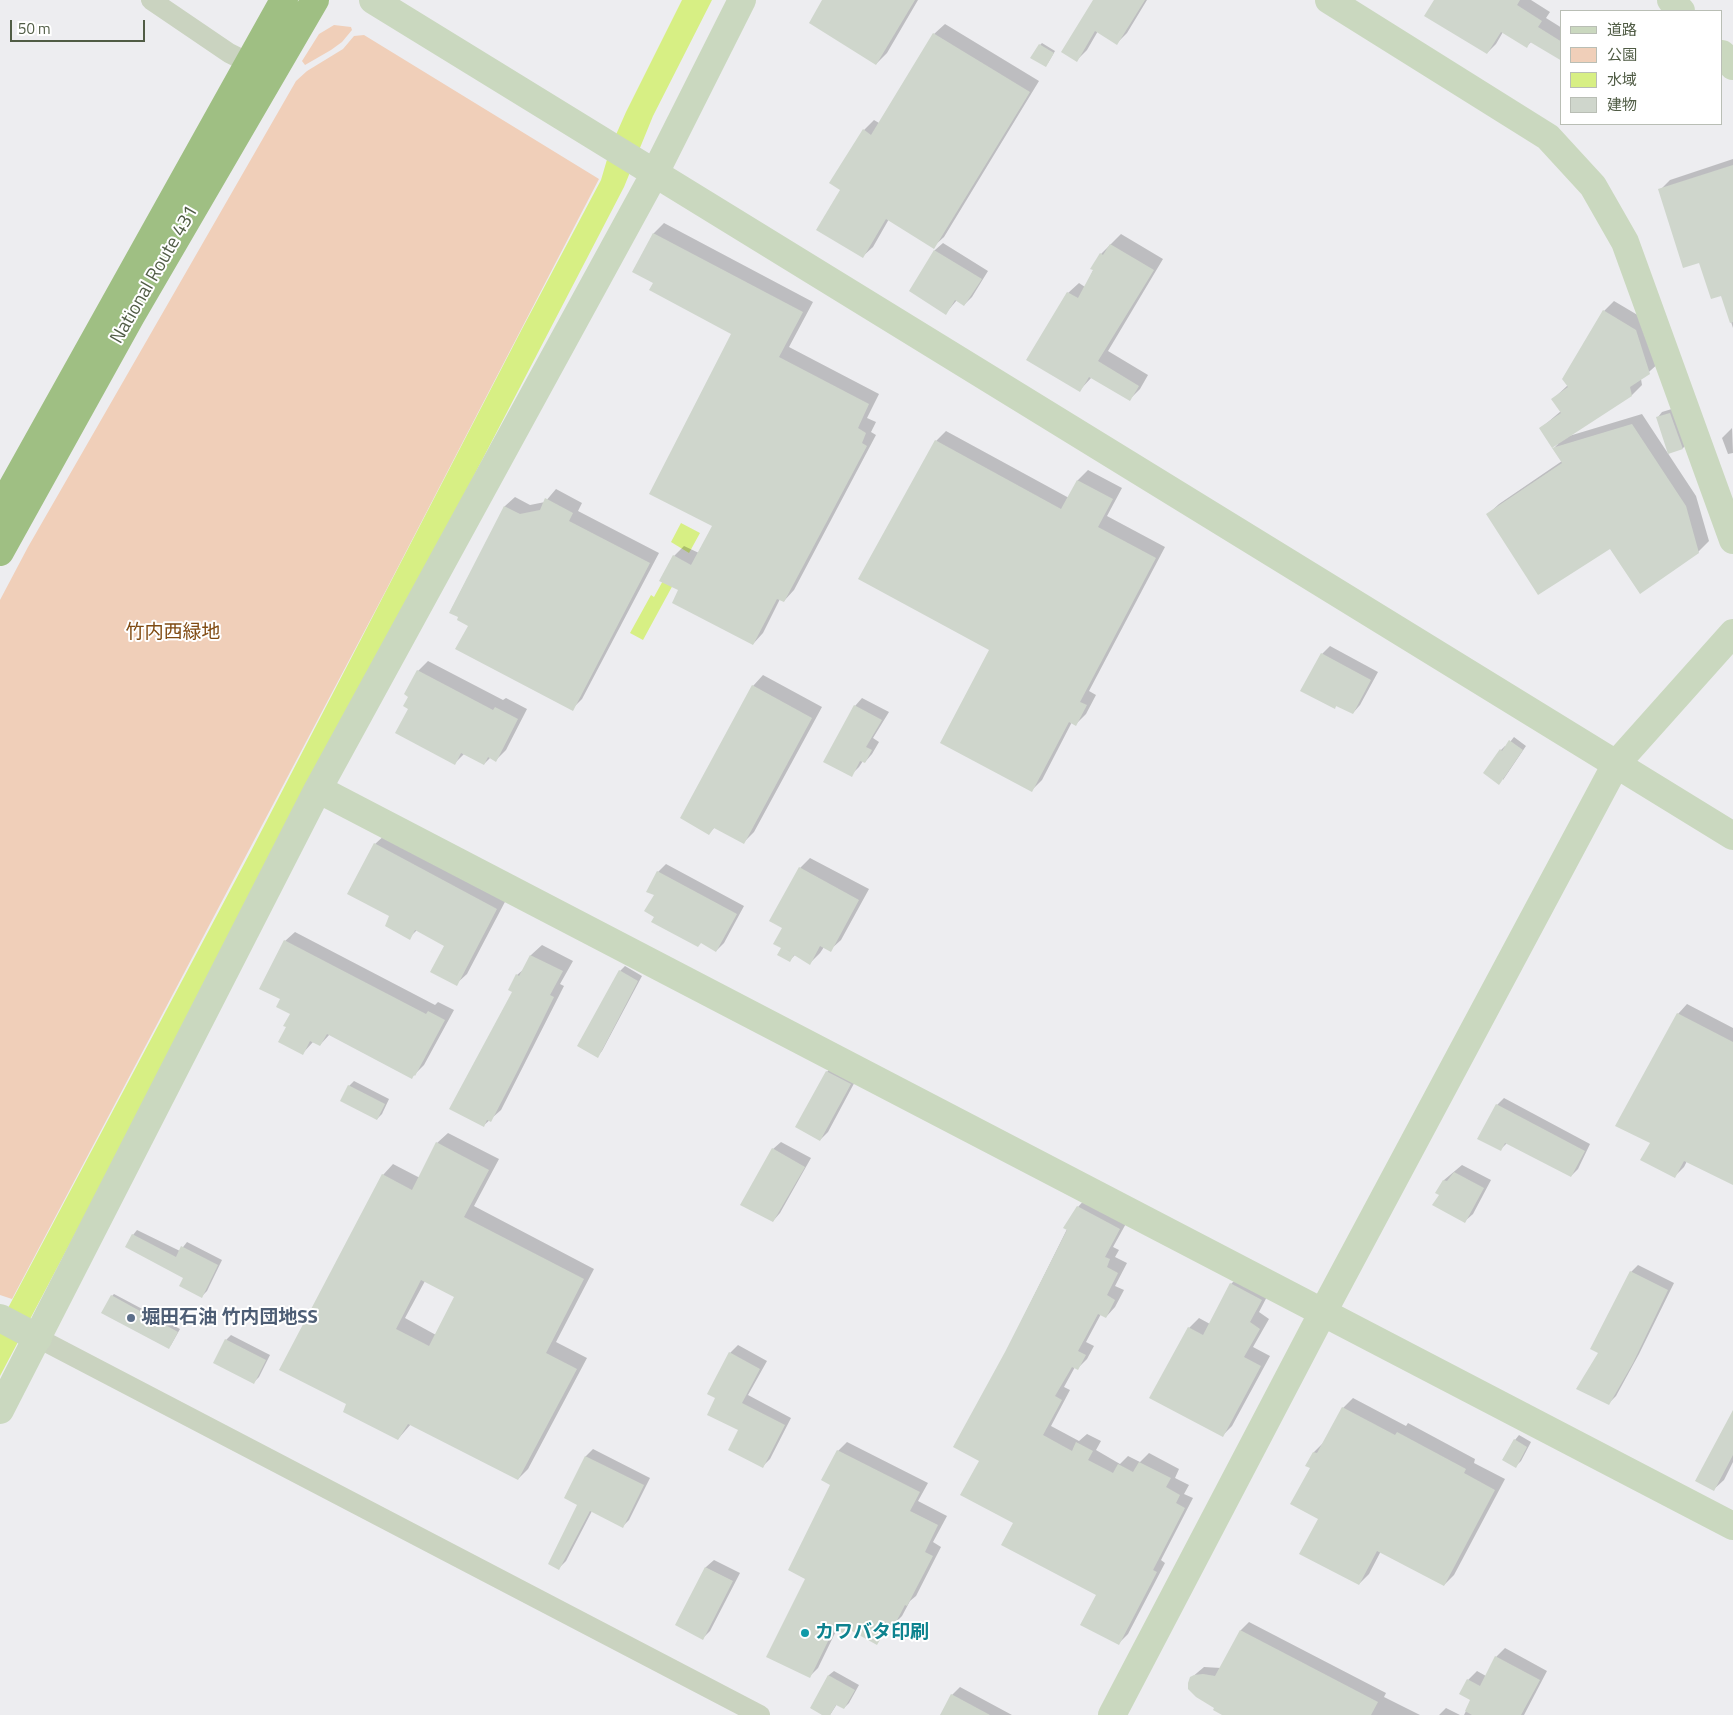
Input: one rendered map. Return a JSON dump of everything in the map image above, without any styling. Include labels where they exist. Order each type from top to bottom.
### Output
[{"type":"highway","name":"National Route 431","points":[[0,509],[284,0]]},
{"type":"highway","name":"National Route 431","points":[[0,552],[136,307],[315,0]]},
{"type":"street","points":[[151,0],[230,53],[249,63]]},
{"type":"street","points":[[373,0],[1733,836]]},
{"type":"street","points":[[0,1410],[16,1326],[318,789],[633,160],[742,0]]},
{"type":"street","points":[[1329,0],[1548,137],[1592,186],[1625,242],[1733,540]]},
{"type":"street","points":[[1671,0],[1680,10]]},
{"type":"street","points":[[1723,55],[1733,66]]},
{"type":"street","points":[[1112,1715],[1323,1312],[1616,764],[1733,633]]},
{"type":"street","points":[[318,789],[1733,1526]]},
{"type":"street","points":[[16,1326],[760,1715]]},
{"type":"green space","points":[[334,25],[351,27],[352,30],[342,42],[305,65],[302,61],[319,34]]},
{"type":"green space","name":"竹内西緑地","points":[[364,35],[599,179],[383,596],[12,1299],[0,1295],[0,600],[28,547],[296,81],[307,71],[343,49],[354,36]]},
{"type":"water","points":[[682,0],[712,0],[653,116],[624,187],[375,666],[0,1376],[0,1323],[250,853],[601,180],[611,146],[626,112]]},
{"type":"water","points":[[681,523],[700,533],[689,553],[671,542]]},
{"type":"water","points":[[665,577],[674,583],[643,640],[630,633],[651,595],[654,597]]},
{"type":"building","points":[[822,0],[915,0],[876,65],[809,23]]},
{"type":"building","points":[[1093,0],[1145,0],[1117,45],[1095,31],[1077,62],[1061,52]]},
{"type":"building","points":[[1434,0],[1520,0],[1517,5],[1542,21],[1538,27],[1560,41],[1560,60],[1530,42],[1527,48],[1501,32],[1487,54],[1424,16]]},
{"type":"building","points":[[933,33],[1030,92],[934,249],[886,219],[863,258],[816,230],[840,190],[829,183],[863,129],[871,135]]},
{"type":"building","points":[[1039,44],[1054,53],[1046,67],[1030,58]]},
{"type":"building","points":[[1733,165],[1733,322],[1730,323],[1721,296],[1711,299],[1699,263],[1683,268],[1658,189]]},
{"type":"building","points":[[653,233],[803,312],[779,357],[869,404],[858,428],[866,433],[862,443],[867,446],[784,602],[777,599],[753,645],[672,603],[678,590],[659,581],[673,555],[691,565],[712,526],[649,494],[731,334],[649,290],[653,283],[632,272]]},
{"type":"building","points":[[1110,244],[1154,270],[1098,361],[1139,386],[1130,401],[1089,377],[1080,392],[1026,360],[1067,292],[1078,298],[1093,270],[1090,269],[1100,253],[1103,255]]},
{"type":"building","points":[[934,250],[982,279],[964,306],[955,300],[946,315],[909,291]]},
{"type":"building","points":[[1603,310],[1636,330],[1650,374],[1630,387],[1632,396],[1552,448],[1539,428],[1561,413],[1551,399],[1568,387],[1562,379]]},
{"type":"building","points":[[1670,413],[1683,449],[1668,454],[1656,417]]},
{"type":"building","points":[[1632,424],[1686,506],[1699,553],[1640,594],[1610,549],[1538,595],[1486,514],[1562,463],[1552,448]]},
{"type":"building","points":[[935,440],[1061,509],[1077,480],[1113,499],[1098,527],[1156,558],[1080,702],[1087,705],[1076,726],[1069,722],[1032,792],[940,743],[989,650],[858,579]]},
{"type":"building","points":[[545,498],[573,513],[569,521],[650,563],[573,711],[455,649],[468,626],[457,620],[458,617],[449,613],[504,506],[520,514],[540,510]]},
{"type":"building","points":[[1321,653],[1371,680],[1353,714],[1336,706],[1335,709],[1300,691]]},
{"type":"building","points":[[417,670],[493,710],[495,707],[518,719],[496,762],[488,757],[484,765],[461,753],[455,765],[395,733],[408,709],[403,706],[408,697],[404,694]]},
{"type":"building","points":[[752,685],[812,718],[744,844],[714,828],[709,835],[680,818]]},
{"type":"building","points":[[854,705],[882,720],[866,747],[872,750],[865,763],[860,761],[852,777],[823,762]]},
{"type":"building","points":[[1509,740],[1523,750],[1499,785],[1483,773]]},
{"type":"building","points":[[374,843],[497,909],[457,986],[430,972],[444,946],[415,930],[410,940],[385,926],[389,916],[347,894]]},
{"type":"building","points":[[799,867],[859,900],[831,952],[820,946],[810,965],[794,955],[790,962],[777,955],[781,948],[773,944],[782,928],[769,921]]},
{"type":"building","points":[[657,871],[737,914],[716,952],[701,943],[698,947],[651,922],[654,917],[644,911],[654,895],[646,892]]},
{"type":"building","points":[[284,940],[426,1014],[428,1011],[445,1020],[412,1079],[327,1034],[320,1046],[310,1041],[303,1055],[278,1042],[286,1027],[283,1026],[290,1014],[276,1007],[280,999],[259,989]]},
{"type":"building","points":[[530,955],[563,971],[550,995],[554,997],[518,1070],[491,1122],[487,1120],[484,1127],[449,1109],[512,992],[508,990],[516,974],[519,976]]},
{"type":"building","points":[[619,970],[638,981],[598,1058],[577,1046]]},
{"type":"building","points":[[1677,1013],[1733,1042],[1733,1185],[1684,1161],[1675,1178],[1640,1160],[1650,1143],[1615,1126]]},
{"type":"building","points":[[826,1071],[851,1084],[820,1141],[795,1127]]},
{"type":"building","points":[[348,1085],[385,1104],[377,1120],[340,1101]]},
{"type":"building","points":[[1496,1104],[1585,1151],[1571,1177],[1505,1143],[1501,1151],[1477,1139]]},
{"type":"building","points":[[436,1142],[489,1170],[464,1217],[584,1279],[546,1353],[577,1369],[518,1480],[408,1424],[398,1440],[343,1412],[346,1404],[279,1370],[382,1174],[412,1190]],"holes":[[[421,1280],[454,1297],[429,1346],[396,1329]]]},
{"type":"building","points":[[772,1148],[805,1167],[773,1222],[740,1205]]},
{"type":"building","points":[[1454,1172],[1484,1188],[1465,1223],[1432,1205],[1439,1195],[1435,1193],[1443,1180],[1447,1181]]},
{"type":"building","points":[[1077,1206],[1120,1229],[1105,1257],[1110,1259],[1107,1267],[1118,1273],[1107,1295],[1115,1300],[1106,1318],[1098,1314],[1078,1351],[1086,1355],[1078,1370],[1072,1367],[1055,1396],[1062,1400],[1043,1435],[1072,1451],[1076,1442],[1093,1451],[1088,1460],[1113,1473],[1118,1464],[1133,1472],[1139,1462],[1171,1478],[1166,1487],[1180,1495],[1176,1503],[1185,1508],[1153,1570],[1157,1572],[1119,1645],[1080,1625],[1096,1595],[1001,1545],[1013,1523],[960,1495],[979,1461],[953,1447],[1005,1352],[1067,1230],[1063,1228]]},
{"type":"building","points":[[132,1234],[176,1257],[181,1246],[218,1265],[202,1298],[179,1286],[183,1278],[125,1247]]},
{"type":"building","points":[[1630,1271],[1668,1290],[1633,1363],[1609,1405],[1576,1389],[1598,1353],[1590,1349]]},
{"type":"building","points":[[1230,1283],[1262,1300],[1250,1322],[1260,1329],[1244,1357],[1261,1366],[1223,1437],[1149,1398],[1188,1327],[1203,1335]]},
{"type":"building","points":[[111,1295],[178,1332],[169,1349],[101,1313]]},
{"type":"building","points":[[225,1339],[266,1360],[254,1384],[213,1363]]},
{"type":"building","points":[[729,1352],[760,1369],[742,1403],[785,1425],[763,1468],[728,1450],[738,1430],[707,1415],[715,1398],[707,1394]]},
{"type":"building","points":[[1342,1407],[1395,1435],[1397,1432],[1466,1469],[1464,1473],[1495,1490],[1444,1586],[1377,1551],[1359,1585],[1299,1554],[1318,1519],[1290,1504],[1310,1468],[1305,1466],[1313,1452],[1317,1453]]},
{"type":"building","points":[[1733,1410],[1733,1455],[1714,1491],[1695,1481]]},
{"type":"building","points":[[1514,1439],[1527,1447],[1516,1468],[1502,1460]]},
{"type":"building","points":[[837,1450],[920,1492],[910,1511],[938,1525],[925,1552],[933,1556],[907,1606],[905,1605],[894,1626],[889,1623],[877,1645],[850,1630],[847,1635],[834,1629],[810,1678],[766,1657],[805,1579],[788,1570],[830,1485],[821,1480]]},
{"type":"building","points":[[585,1456],[644,1485],[623,1528],[590,1511],[559,1570],[548,1564],[577,1505],[564,1498]]},
{"type":"building","points":[[705,1567],[733,1581],[703,1640],[675,1625]]},
{"type":"building","points":[[1240,1630],[1378,1702],[1371,1715],[1222,1715],[1213,1710],[1214,1708],[1196,1697],[1188,1689],[1190,1677],[1203,1674],[1215,1676]]},
{"type":"building","points":[[1495,1656],[1540,1680],[1521,1715],[1472,1715],[1465,1711],[1470,1700],[1459,1694],[1467,1679],[1480,1686]]},
{"type":"building","points":[[828,1675],[855,1690],[844,1709],[836,1705],[830,1715],[822,1715],[810,1708]]},
{"type":"building","points":[[951,1694],[990,1715],[940,1715]]},
{"type":"place","name":"堀田石油 竹内団地SS","points":[[131,1318]]},
{"type":"place","name":"カワバタ印刷","points":[[805,1633]]}]
